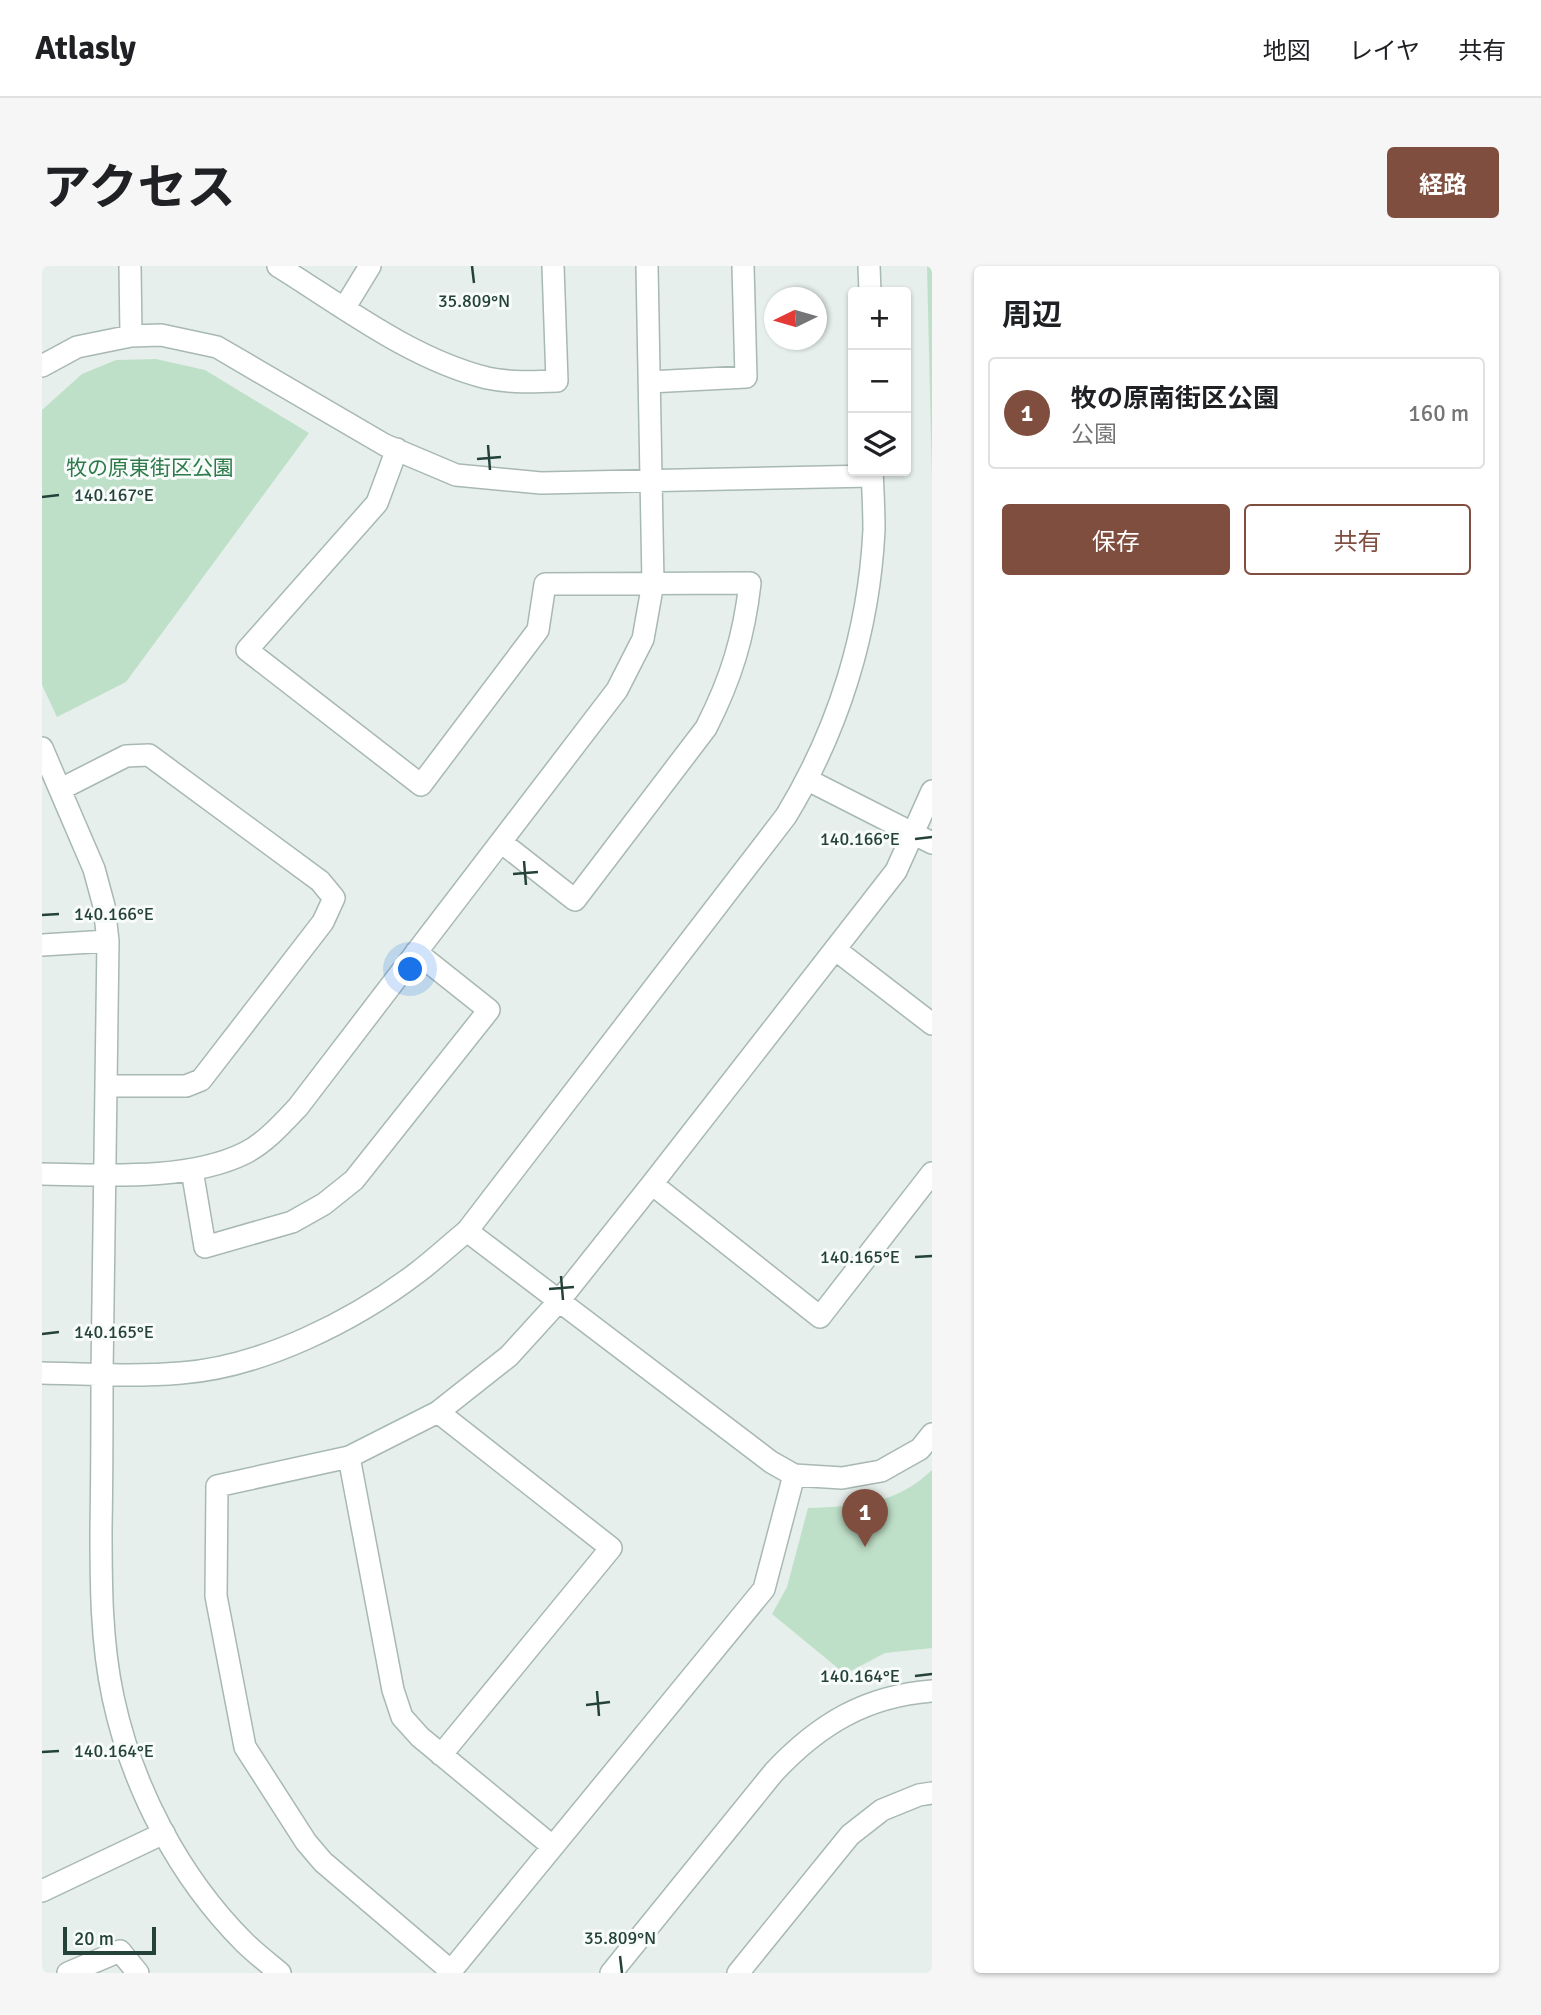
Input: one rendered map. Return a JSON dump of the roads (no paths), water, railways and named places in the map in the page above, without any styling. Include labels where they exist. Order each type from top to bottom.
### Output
[{"type":"street","points":[[130,266],[131,336]]},
{"type":"street","points":[[278,266],[420,352],[488,378],[518,382],[557,381],[553,266]]},
{"type":"street","points":[[345,307],[370,266]]},
{"type":"street","points":[[42,1174],[106,1175],[192,1170],[247,1152],[273,1133],[298,1108],[617,690],[643,639],[653,583],[647,266]]},
{"type":"street","points":[[649,382],[746,377],[743,266]]},
{"type":"street","points":[[869,266],[870,287]]},
{"type":"street","points":[[42,366],[77,347],[131,336],[161,335],[217,348],[385,445],[456,475],[541,483],[848,474]]},
{"type":"street","points":[[397,449],[377,503],[247,650],[421,785],[538,630],[545,584],[750,583],[737,658],[706,728],[575,900],[500,842]]},
{"type":"street","points":[[42,1373],[182,1373],[242,1361],[301,1342],[357,1312],[418,1273],[467,1231],[786,816],[808,779],[845,688],[860,633],[871,566],[874,527],[872,476]]},
{"type":"street","points":[[42,748],[94,869],[104,906],[107,941],[101,1601],[112,1696],[137,1776],[164,1833],[211,1906],[244,1943],[280,1973]]},
{"type":"street","points":[[61,789],[126,755],[149,755],[320,881],[334,898],[323,922],[201,1080],[186,1086],[107,1086]]},
{"type":"street","points":[[808,779],[932,843]]},
{"type":"street","points":[[794,1475],[764,1589],[451,1971],[323,1862],[306,1842],[245,1747],[216,1596],[217,1486],[349,1457],[438,1412],[509,1356],[559,1301],[896,872],[932,790]]},
{"type":"street","points":[[42,945],[107,941]]},
{"type":"street","points":[[836,950],[932,1024]]},
{"type":"street","points":[[192,1170],[205,1247],[292,1222],[324,1204],[354,1180],[489,1010],[416,951]]},
{"type":"street","points":[[652,1184],[820,1317],[932,1173]]},
{"type":"street","points":[[467,1231],[771,1462],[794,1475],[842,1478],[881,1471],[920,1449],[932,1434]]},
{"type":"street","points":[[438,1412],[611,1548],[441,1755]]},
{"type":"street","points":[[349,1457],[393,1690],[402,1717],[441,1755],[552,1846]]},
{"type":"street","points":[[611,1973],[797,1747],[822,1728],[871,1702],[903,1693],[932,1691]]},
{"type":"street","points":[[738,1973],[850,1835],[882,1810],[919,1795],[932,1793]]},
{"type":"street","points":[[42,1891],[164,1833]]},
{"type":"street","points":[[68,1973],[120,1951],[138,1973]]},
{"type":"place","name":"牧の原南街区公園","points":[[865,1547]]},
{"type":"park label","name":"牧の原東街区公園","points":[[150,468]]}]
